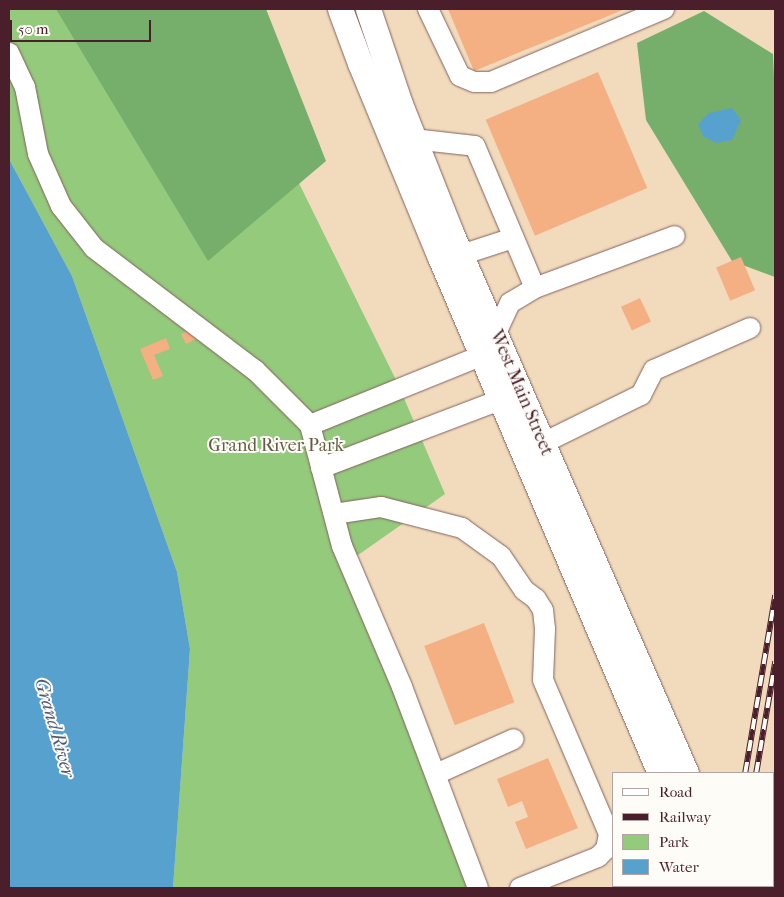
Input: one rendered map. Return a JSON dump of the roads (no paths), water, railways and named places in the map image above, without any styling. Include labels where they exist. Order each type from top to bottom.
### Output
[{"type":"main road","name":"West Main Street","points":[[367,9],[404,143]]},
{"type":"main road","name":"West Main Street","points":[[342,14],[404,143],[452,260],[484,345],[686,772]]},
{"type":"main road","name":"West Main Street","points":[[484,345],[500,400],[532,448],[660,772]]},
{"type":"lane","points":[[342,14],[367,9]]},
{"type":"lane","points":[[428,9],[460,76],[474,82],[491,82],[664,9]]},
{"type":"lane","points":[[9,53],[25,87],[38,154],[61,206],[94,248],[255,370],[310,425],[342,546],[402,687],[478,888]]},
{"type":"lane","points":[[404,143],[475,146],[534,288]]},
{"type":"lane","points":[[310,425],[484,345],[510,303],[534,288],[675,236]]},
{"type":"lane","points":[[452,260],[513,238]]},
{"type":"lane","points":[[532,448],[642,395],[654,370],[750,328]]},
{"type":"lane","points":[[321,468],[500,400]]},
{"type":"lane","points":[[334,514],[380,507],[462,528],[501,556],[524,590],[536,599],[543,610],[545,629],[543,680],[609,834],[606,849],[598,857],[520,888]]},
{"type":"lane","points":[[436,774],[514,739]]},
{"type":"water","points":[[732,108],[741,120],[732,140],[716,143],[703,136],[698,124],[709,113]]},
{"type":"water","name":"Grand River","points":[[9,159],[72,276],[177,572],[190,649],[173,888],[9,888]]},
{"type":"railway","points":[[745,772],[775,596]]},
{"type":"railway","points":[[756,772],[775,662]]},
{"type":"park label","name":"Grand River Park","points":[[276,446]]}]
